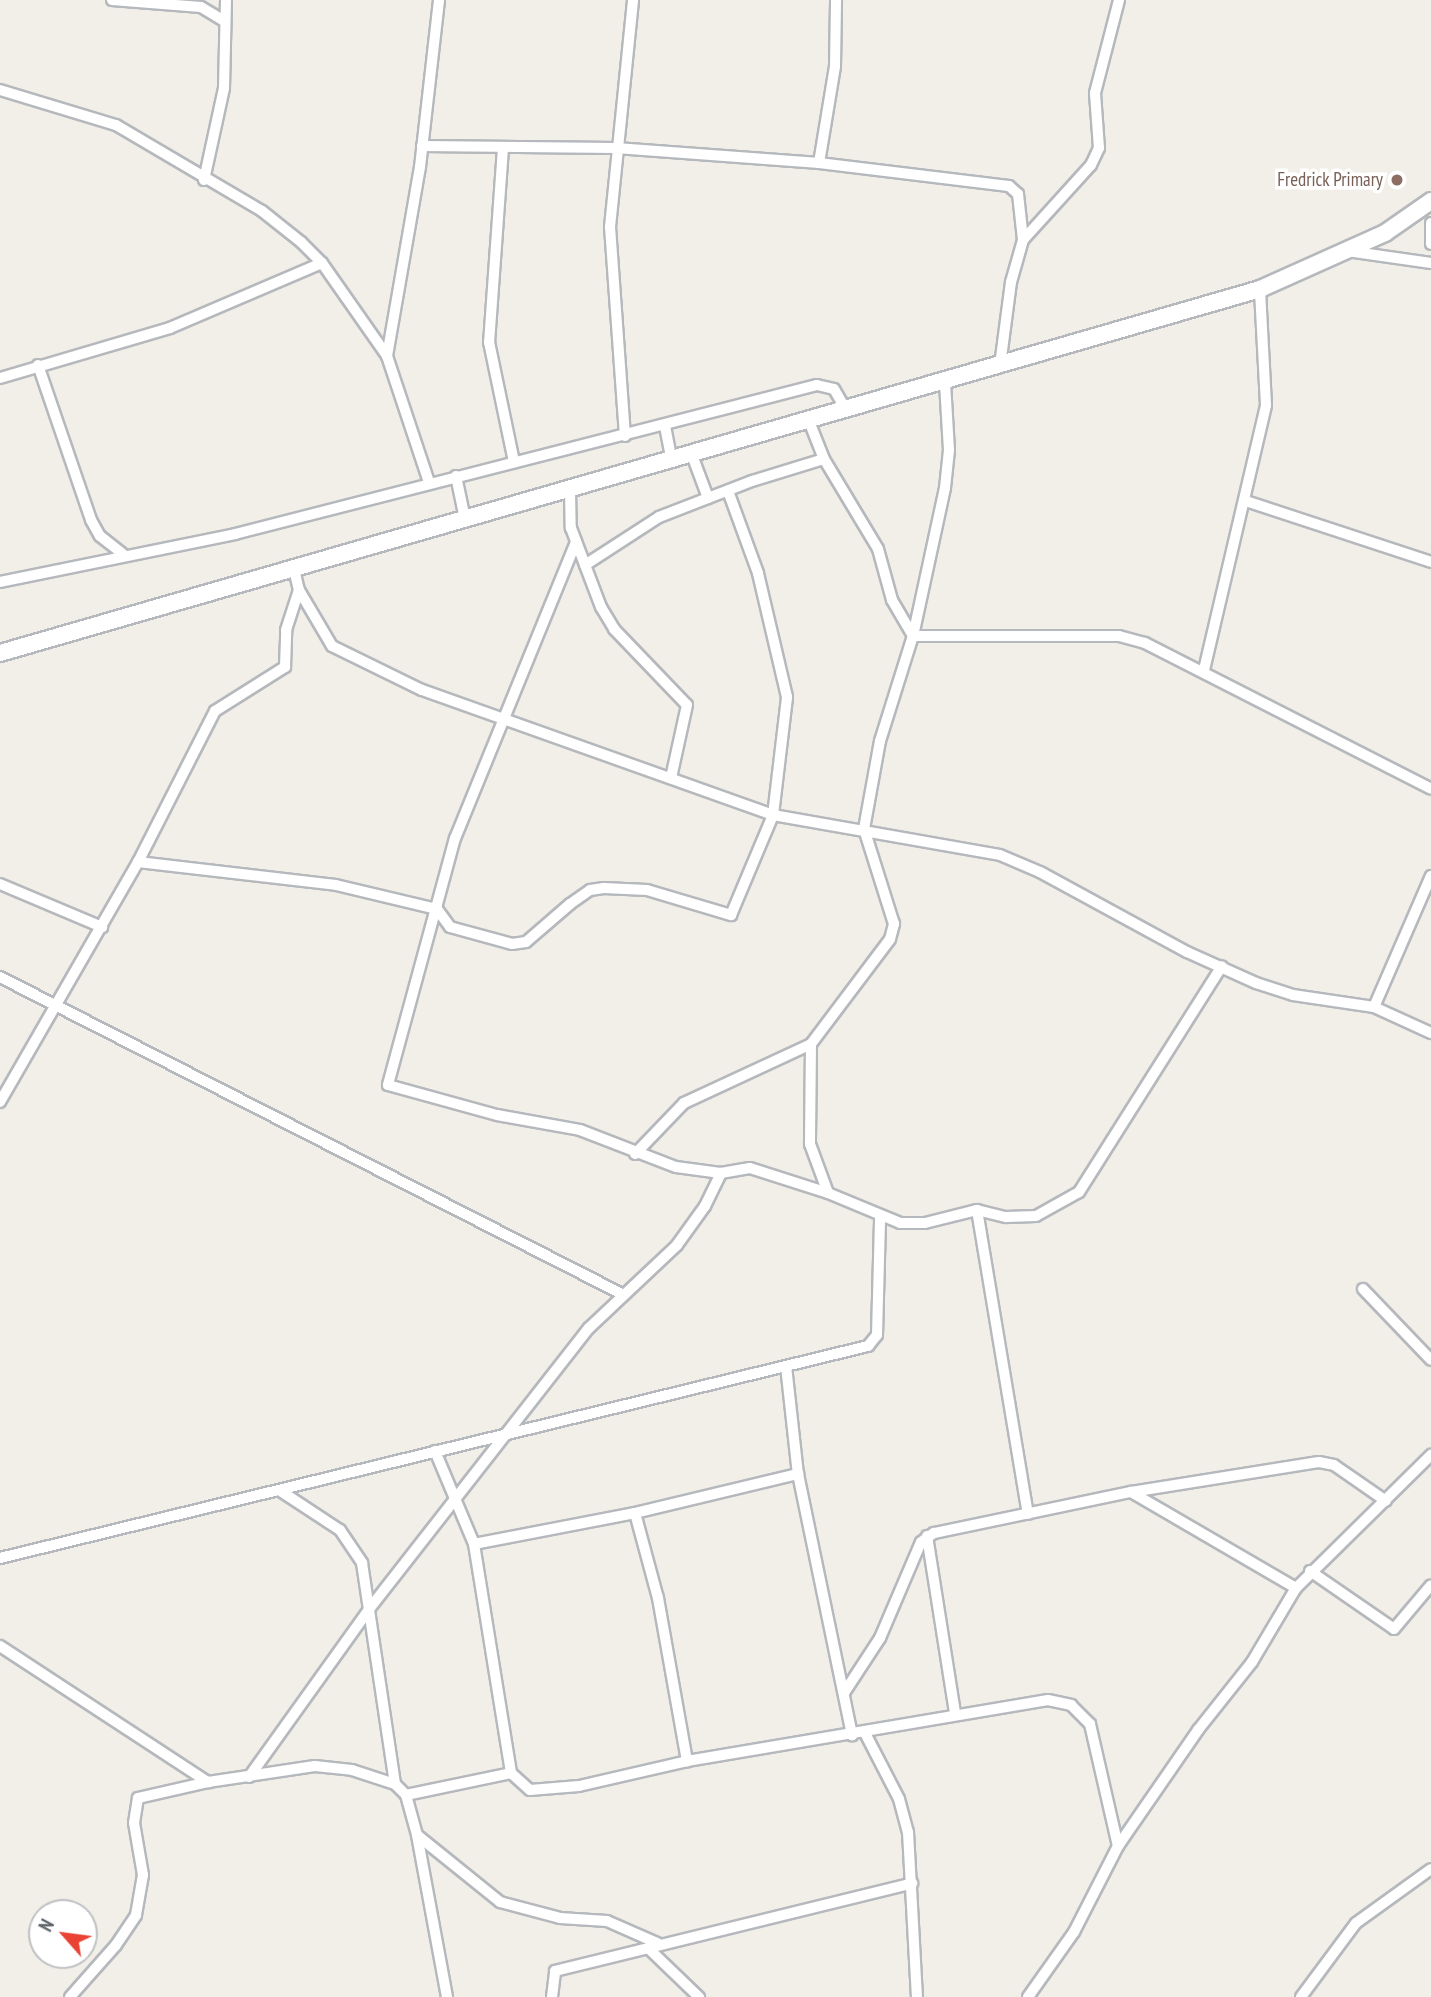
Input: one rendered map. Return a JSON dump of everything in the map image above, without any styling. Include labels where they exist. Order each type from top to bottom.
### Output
[{"type":"street","points":[[111,0],[190,5],[223,20]]},
{"type":"street","points":[[204,180],[224,88],[223,20],[226,0]]},
{"type":"street","points":[[387,356],[422,146],[439,0]]},
{"type":"street","points":[[625,436],[610,272],[616,148],[633,0]]},
{"type":"street","points":[[819,163],[835,66],[836,0]]},
{"type":"street","points":[[1023,240],[1091,165],[1099,148],[1095,93],[1119,0]]},
{"type":"street","points":[[0,90],[116,125],[204,180],[278,221],[322,264],[387,356],[429,482]]},
{"type":"street","points":[[422,146],[616,148],[819,163],[1009,186],[1018,194],[1023,240],[1011,282],[1000,365]]},
{"type":"street","points":[[503,148],[489,342],[514,462]]},
{"type":"street","points":[[0,653],[1260,289],[1385,233],[1431,201]]},
{"type":"street","points":[[1431,223],[1431,244]]},
{"type":"street","points":[[1347,251],[1431,263]]},
{"type":"street","points":[[0,378],[170,328],[322,264]]},
{"type":"street","points":[[1204,670],[1246,501],[1266,405],[1260,289]]},
{"type":"street","points":[[38,365],[91,520],[100,536],[123,554]]},
{"type":"street","points":[[635,1154],[684,1103],[811,1044],[880,958],[894,924],[864,829],[880,741],[913,636],[945,488],[949,450],[945,382]]},
{"type":"street","points":[[0,582],[123,554],[235,534],[429,482],[625,436],[817,385],[834,389],[846,410]]},
{"type":"street","points":[[809,421],[824,460],[877,549],[892,600],[913,636]]},
{"type":"street","points":[[665,426],[672,461]]},
{"type":"street","points":[[692,455],[708,498]]},
{"type":"street","points":[[585,565],[659,517],[824,460]]},
{"type":"street","points":[[456,476],[465,519]]},
{"type":"street","points":[[570,489],[571,528],[614,629],[687,705],[671,778]]},
{"type":"street","points":[[138,862],[336,885],[437,909],[450,927],[512,944],[526,942],[590,890],[604,888],[647,890],[731,915],[772,815],[787,696],[758,573],[728,491]]},
{"type":"street","points":[[1246,501],[1431,562]]},
{"type":"street","points":[[576,542],[502,717],[455,838],[388,1085],[497,1115],[580,1130],[635,1154],[693,1171],[721,1173],[750,1168],[828,1193],[880,1217],[925,1223],[977,1210],[1006,1217],[1035,1216],[1079,1192],[1223,967]]},
{"type":"street","points":[[294,569],[299,590],[332,646],[385,675],[772,815],[864,829],[1000,855],[1223,967],[1293,995],[1374,1007],[1431,1033]]},
{"type":"street","points":[[0,1101],[59,1004],[138,862],[215,711],[285,667],[286,630],[299,590]]},
{"type":"street","points":[[913,636],[1119,636],[1145,643],[1204,670],[1431,789]]},
{"type":"street","points":[[1374,1007],[1431,876]]},
{"type":"street","points":[[0,884],[102,927]]},
{"type":"street","points":[[0,977],[59,1004],[620,1293]]},
{"type":"street","points":[[811,1044],[810,1144],[828,1193]]},
{"type":"street","points":[[249,1777],[370,1608],[457,1496],[512,1431],[589,1328],[620,1293],[677,1245],[705,1206],[721,1173]]},
{"type":"street","points":[[977,1210],[1028,1514]]},
{"type":"street","points":[[0,1558],[874,1343],[881,1284],[880,1217]]},
{"type":"street","points":[[1363,1289],[1431,1360]]},
{"type":"street","points":[[786,1366],[798,1474],[852,1735]]},
{"type":"street","points":[[435,1451],[457,1496],[474,1545],[511,1773],[524,1786],[540,1791],[687,1761],[865,1733],[955,1713],[1048,1700],[1081,1712],[1090,1724],[1118,1846]]},
{"type":"street","points":[[1028,1997],[1074,1932],[1118,1846],[1198,1730],[1252,1662],[1296,1588],[1431,1455]]},
{"type":"street","points":[[927,1536],[1131,1492],[1319,1462],[1334,1465],[1386,1501]]},
{"type":"street","points":[[474,1545],[635,1513],[798,1474]]},
{"type":"street","points":[[279,1490],[349,1539],[362,1563],[395,1783]]},
{"type":"street","points":[[1131,1492],[1296,1588]]},
{"type":"street","points":[[635,1513],[658,1598],[687,1761]]},
{"type":"street","points":[[844,1693],[880,1638],[927,1536]]},
{"type":"street","points":[[927,1536],[955,1713]]},
{"type":"street","points":[[1310,1572],[1394,1629],[1431,1585]]},
{"type":"street","points":[[0,1646],[208,1782]]},
{"type":"street","points":[[865,1733],[900,1799],[912,1883],[917,1997]]},
{"type":"street","points":[[69,1997],[116,1945],[136,1915],[142,1875],[134,1823],[138,1798],[208,1782],[315,1766],[352,1770],[395,1783],[406,1795],[417,1836],[447,1997]]},
{"type":"street","points":[[406,1795],[511,1773]]},
{"type":"street","points":[[417,1836],[500,1902],[560,1918],[607,1921],[652,1946],[699,1997]]},
{"type":"street","points":[[1301,1997],[1356,1923],[1431,1869]]},
{"type":"street","points":[[552,1997],[555,1971],[912,1883]]},
{"type":"place","name":"Fredrick Primary","points":[[1397,180]]}]
